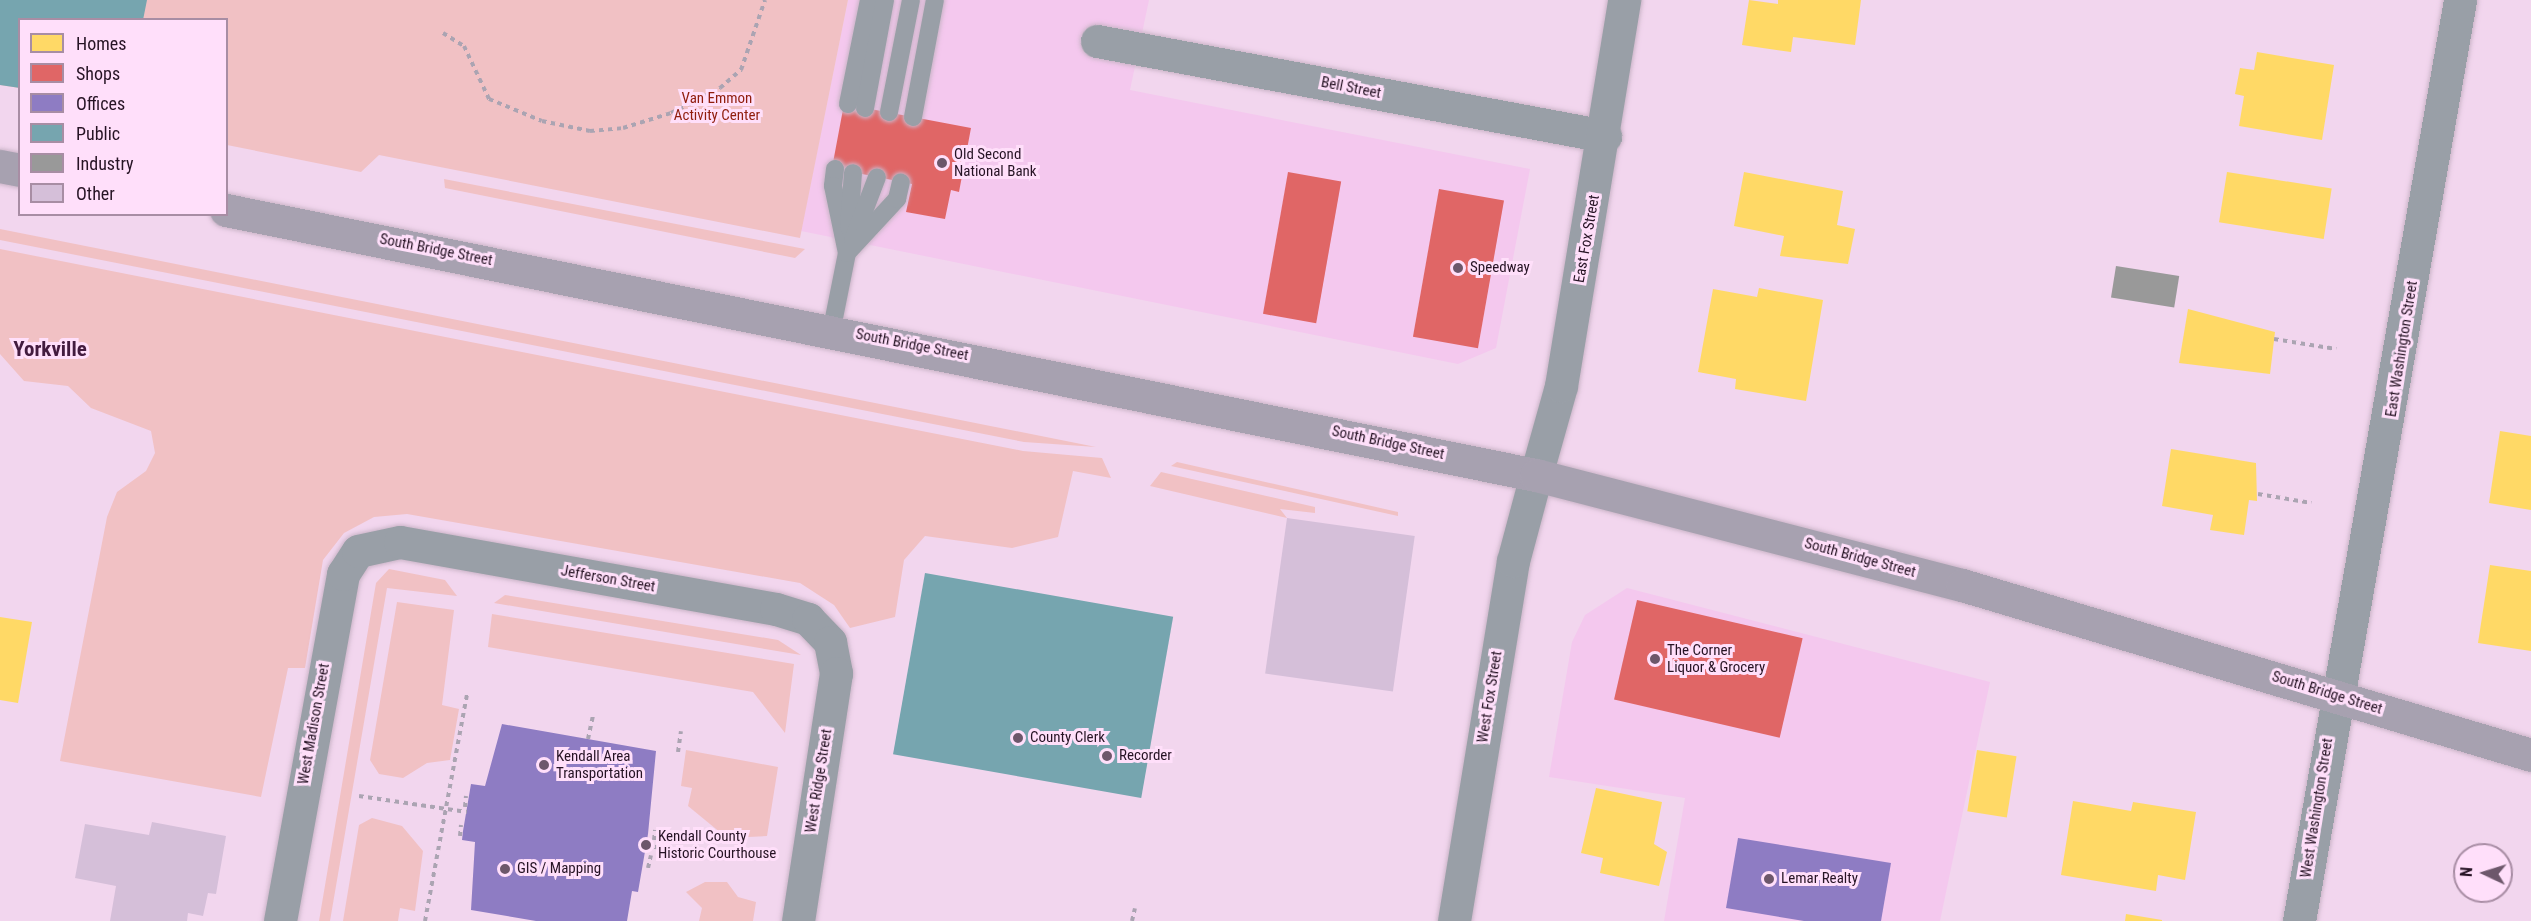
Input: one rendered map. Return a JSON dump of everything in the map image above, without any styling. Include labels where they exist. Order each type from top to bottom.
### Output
[{"type":"highway","points":[[0,166],[18,170]]},
{"type":"highway","name":"South Bridge Street","points":[[228,210],[832,328],[1536,475],[1962,585],[2531,755]]},
{"type":"street","name":"East Fox Street","points":[[1536,475],[1561,386],[1605,136],[1624,0]]},
{"type":"street","name":"East Washington Street","points":[[2335,696],[2376,505],[2460,0]]},
{"type":"street","name":"Bell Street","points":[[1097,41],[1605,136]]},
{"type":"street","name":"West Fox Street","points":[[1454,921],[1513,561],[1536,475]]},
{"type":"street","name":"Jefferson Street","points":[[376,543],[400,542],[776,609],[808,619],[830,642]]},
{"type":"street","name":"West Madison Street","points":[[280,921],[343,574],[357,551],[376,543]]},
{"type":"street","name":"West Ridge Street","points":[[798,921],[836,673],[830,642]]},
{"type":"street","name":"West Washington Street","points":[[2300,921],[2335,696]]},
{"type":"lane","points":[[869,0],[857,106],[885,0]]},
{"type":"lane","points":[[889,112],[911,0]]},
{"type":"lane","points":[[913,117],[935,0]]},
{"type":"lane","points":[[835,169],[833,186],[847,253]]},
{"type":"lane","points":[[832,328],[847,253],[854,173]]},
{"type":"lane","points":[[847,253],[877,177]]},
{"type":"lane","points":[[847,253],[897,200],[901,182]]},
{"type":"path","points":[[443,33],[464,46],[489,99],[542,120],[590,131],[623,128],[671,114],[720,88],[741,70],[765,0]]},
{"type":"path","points":[[2274,339],[2336,349]]},
{"type":"path","points":[[2258,494],[2311,503]]},
{"type":"path","points":[[425,921],[467,694]]},
{"type":"path","points":[[588,739],[593,716]]},
{"type":"path","points":[[678,752],[681,731]]},
{"type":"path","points":[[359,796],[445,812],[466,810],[466,796]]},
{"type":"path","points":[[460,836],[461,825]]},
{"type":"path","points":[[654,840],[655,830]]},
{"type":"path","points":[[646,845],[674,851]]},
{"type":"path","points":[[648,868],[651,855]]},
{"type":"path","points":[[1132,921],[1135,908]]},
{"type":"shaded area","points":[[848,0],[1149,0],[1130,90],[1530,169],[1496,348],[1458,364],[801,231]]},
{"type":"shaded area","points":[[1627,588],[1990,682],[1940,921],[1664,921],[1685,798],[1549,777],[1572,642],[1585,615]]},
{"type":"green space","name":"Van Emmon Activity Center","points":[[0,0],[848,0],[800,238],[379,155],[361,172],[228,145],[228,18],[18,18],[18,88],[0,85]]},
{"type":"green space","points":[[444,179],[805,249],[795,258],[445,188]]},
{"type":"green space","points":[[0,229],[1096,447],[1024,442],[0,240]]},
{"type":"green space","points":[[0,249],[1023,451],[1102,458],[1111,478],[1073,471],[1058,537],[1012,548],[925,536],[904,560],[895,617],[850,628],[834,605],[800,583],[407,514],[374,517],[344,533],[323,560],[305,668],[288,668],[261,797],[60,761],[107,517],[117,492],[146,471],[155,453],[151,431],[91,408],[68,386],[24,381],[0,354]]},
{"type":"green space","points":[[1177,462],[1398,512],[1398,516],[1171,466]]},
{"type":"green space","points":[[1161,472],[1315,507],[1315,513],[1280,509],[1287,518],[1150,486]]},
{"type":"green space","points":[[389,569],[445,580],[457,596],[387,588],[330,921],[319,921],[376,583]]},
{"type":"green space","points":[[505,595],[778,640],[801,655],[494,603]]},
{"type":"green space","points":[[397,602],[454,610],[442,705],[459,709],[450,760],[427,763],[403,778],[379,774],[370,760]]},
{"type":"green space","points":[[492,614],[794,664],[785,733],[753,692],[488,647]]},
{"type":"green space","points":[[686,750],[778,767],[767,836],[727,838],[688,806],[692,788],[681,786]]},
{"type":"green space","points":[[372,818],[402,826],[423,851],[415,911],[400,908],[398,921],[343,921],[359,825]]},
{"type":"green space","points":[[705,882],[727,882],[738,897],[756,902],[753,921],[699,921],[702,908],[686,892]]},
{"type":"building: Homes","points":[[1749,0],[1778,4],[1778,0],[1861,0],[1855,45],[1793,37],[1791,52],[1742,45]]},
{"type":"building: Homes","points":[[2257,52],[2334,65],[2322,140],[2239,126],[2244,96],[2235,94],[2240,68],[2254,70]]},
{"type":"building: Homes","points":[[1744,172],[1843,191],[1837,225],[1855,229],[1848,264],[1780,256],[1784,236],[1734,226]]},
{"type":"building: Homes","points":[[2227,172],[2332,189],[2324,239],[2219,222]]},
{"type":"building: Homes","points":[[1759,288],[1823,300],[1806,401],[1735,389],[1736,379],[1698,372],[1713,289],[1757,297]]},
{"type":"building: Homes","points":[[2188,309],[2275,332],[2270,374],[2179,363]]},
{"type":"building: Homes","points":[[2500,431],[2531,436],[2531,510],[2489,503]]},
{"type":"building: Homes","points":[[2171,449],[2256,463],[2257,501],[2249,500],[2244,535],[2210,530],[2213,515],[2162,506]]},
{"type":"building: Homes","points":[[2490,565],[2531,571],[2531,651],[2478,643]]},
{"type":"building: Homes","points":[[0,617],[32,622],[18,703],[0,700]]},
{"type":"building: Homes","points":[[1977,750],[2017,756],[2007,817],[1967,811]]},
{"type":"building: Homes","points":[[1596,788],[1662,802],[1654,844],[1667,852],[1659,886],[1600,873],[1603,858],[1581,853]]},
{"type":"building: Homes","points":[[2073,801],[2131,811],[2133,802],[2196,812],[2185,880],[2158,875],[2156,891],[2061,875]]},
{"type":"building: Homes","points":[[2126,914],[2162,920],[2162,921],[2125,921]]},
{"type":"building: Shops","points":[[844,104],[971,128],[959,192],[951,190],[945,219],[906,212],[912,184],[832,168]]},
{"type":"building: Shops","points":[[1288,172],[1341,181],[1316,323],[1263,314]]},
{"type":"building: Shops","points":[[1439,189],[1504,200],[1478,348],[1413,337]]},
{"type":"building: Shops","points":[[1637,600],[1803,638],[1780,738],[1614,699]]},
{"type":"building: Offices","points":[[502,724],[656,751],[648,834],[638,892],[632,891],[627,921],[536,921],[471,910],[475,842],[462,840],[463,831],[471,784],[485,786]]},
{"type":"building: Offices","points":[[1738,838],[1891,863],[1881,921],[1804,921],[1726,908]]},
{"type":"building: Public","points":[[0,0],[147,0],[143,18],[18,18],[18,88],[0,85]]},
{"type":"building: Public","points":[[925,573],[1173,617],[1141,798],[893,754]]},
{"type":"building: Industry","points":[[2116,266],[2179,276],[2174,308],[2111,298]]},
{"type":"building: Other","points":[[1287,518],[1415,536],[1393,691],[1265,673]]},
{"type":"building: Other","points":[[152,822],[226,836],[216,894],[208,893],[203,916],[188,913],[187,921],[110,921],[116,886],[75,878],[85,824],[149,835]]},
{"type":"place","name":"Old Second National Bank","points":[[942,163]]},
{"type":"place","name":"Speedway","points":[[1458,268]]},
{"type":"place","name":"The Corner Liquor & Grocery","points":[[1655,659]]},
{"type":"place","name":"County Clerk","points":[[1018,738]]},
{"type":"place","name":"Recorder","points":[[1107,756]]},
{"type":"place","name":"Kendall Area Transportation","points":[[544,765]]},
{"type":"place","name":"Kendall County Historic Courthouse","points":[[646,845]]},
{"type":"place","name":"GIS / Mapping","points":[[505,869]]},
{"type":"place","name":"Lemar Realty","points":[[1769,879]]},
{"type":"district","name":"Yorkville","points":[[50,349]]}]
